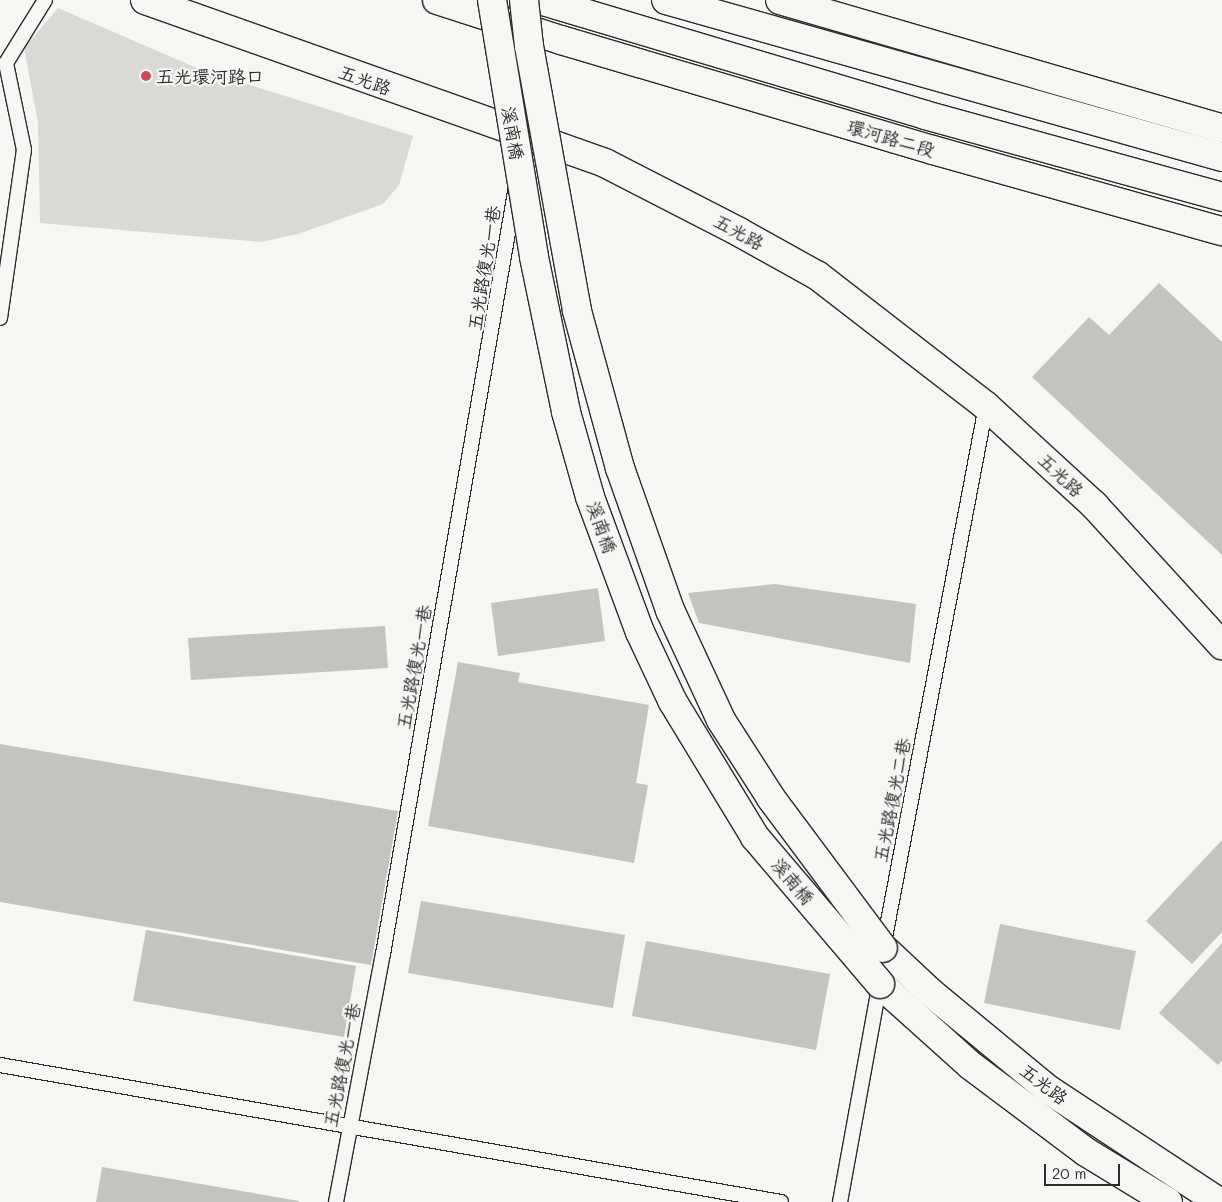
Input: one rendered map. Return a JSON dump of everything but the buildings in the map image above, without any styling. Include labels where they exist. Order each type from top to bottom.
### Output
[{"type":"street","name":"五光路","points":[[144,0],[524,137],[605,163],[739,232],[818,276],[986,406],[1094,505],[1222,645]]},
{"type":"street","name":"環河路二段","points":[[437,0],[560,40],[1222,231]]},
{"type":"street","name":"溪南橋","points":[[492,0],[534,258],[566,412],[590,497],[640,632],[673,702],[755,837],[880,984]]},
{"type":"street","name":"溪南橋","points":[[524,0],[529,46],[577,311],[620,468],[670,610],[721,720],[771,798],[883,948]]},
{"type":"street","name":"環河路二段","points":[[540,0],[926,115],[1222,197]]},
{"type":"street","points":[[666,0],[1222,157]]},
{"type":"street","points":[[780,0],[1222,128]]},
{"type":"street","name":"五光路","points":[[883,948],[930,992],[1049,1090],[1219,1202]]},
{"type":"street","name":"五光路","points":[[880,984],[970,1065],[1086,1152],[1168,1202]]},
{"type":"lane","points":[[0,318],[24,150],[6,63],[45,0]]},
{"type":"lane","name":"五光路復光一巷","points":[[336,1202],[349,1124],[383,954],[524,137]]},
{"type":"lane","name":"五光路復光二巷","points":[[840,1202],[880,984],[883,948],[986,406]]},
{"type":"lane","points":[[0,1065],[349,1124],[780,1202]]},
{"type":"shaded area","points":[[58,8],[199,69],[413,136],[399,185],[383,204],[298,234],[261,242],[40,223],[38,123],[24,48]]},
{"type":"place","name":"五光環河路口","points":[[146,76]]}]
